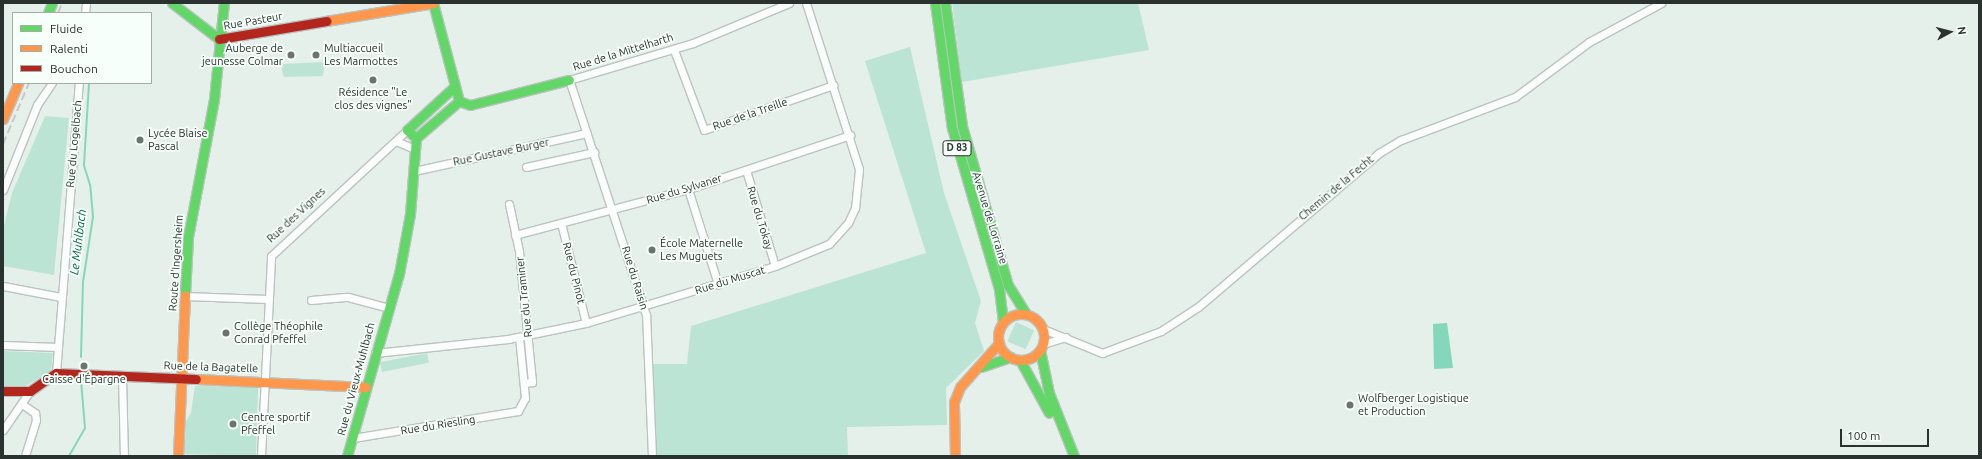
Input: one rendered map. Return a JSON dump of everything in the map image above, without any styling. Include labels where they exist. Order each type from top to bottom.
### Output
[{"type":"street","points":[[172,3],[219,39]]},
{"type":"street","name":"Route d'Ingersheim","points":[[178,456],[185,296],[191,218],[213,107],[224,3]]},
{"type":"street","points":[[406,130],[416,138],[459,100],[454,87],[433,3]]},
{"type":"street","name":"Rue Pasteur","points":[[219,39],[433,3]]},
{"type":"street","name":"Rue de la Mittelharth","points":[[459,100],[470,105],[569,80],[674,50],[789,3]]},
{"type":"street","name":"Rue du Muscat","points":[[375,353],[528,336],[586,323],[644,307],[775,266],[817,252],[830,244],[848,223],[860,182],[850,135],[806,3]]},
{"type":"street","name":"Avenue de Lorraine","points":[[935,3],[952,128],[978,228],[999,289],[1003,322]]},
{"type":"street","name":"Avenue de Lorraine","points":[[945,3],[962,126],[1008,285],[1026,314]]},
{"type":"street","name":"Chemin de la Fecht","points":[[1043,329],[1102,352],[1161,330],[1198,307],[1378,153],[1401,140],[1515,98],[1589,42],[1661,3]]},
{"type":"street","name":"Rue de la Treille","points":[[674,50],[704,130],[833,85]]},
{"type":"street","name":"Rue du Raisin","points":[[569,80],[613,209],[644,307],[652,456]]},
{"type":"street","points":[[3,119],[18,84]]},
{"type":"street","points":[[3,190],[37,105],[51,84]]},
{"type":"street","name":"Rue du Logelbach","points":[[56,373],[79,84]]},
{"type":"street","name":"Rue des Vignes","points":[[261,456],[269,263],[274,250],[396,142],[406,130],[454,87]]},
{"type":"street","name":"Rue Gustave Burger","points":[[414,171],[587,133]]},
{"type":"street","name":"Rue du Sylvaner","points":[[515,235],[688,189],[850,135]]},
{"type":"street","name":"Rue du Vieux-Muhlbach","points":[[347,456],[389,308],[406,236],[414,171],[416,138]]},
{"type":"street","points":[[396,142],[415,150]]},
{"type":"street","points":[[526,168],[594,152]]},
{"type":"street","name":"Rue du Tokay","points":[[746,170],[775,266]]},
{"type":"street","points":[[688,189],[718,284]]},
{"type":"street","name":"Rue du Traminer","points":[[509,204],[515,235],[528,336],[532,382],[524,382]]},
{"type":"street","name":"Rue du Pinot","points":[[562,223],[586,323]]},
{"type":"street","points":[[3,286],[61,296]]},
{"type":"street","points":[[185,296],[267,299]]},
{"type":"street","points":[[311,300],[348,297],[389,308]]},
{"type":"street","points":[[955,456],[954,402],[960,388],[981,367],[999,343],[1003,322],[1013,315],[1026,314],[1043,329],[1042,347],[1048,393],[1074,456]]},
{"type":"street","name":"Rue du Traminer","points":[[519,337],[524,382],[522,408]]},
{"type":"street","points":[[1020,360],[1042,347],[1066,337]]},
{"type":"street","points":[[999,343],[1010,357],[1020,360],[1043,400],[1066,456]]},
{"type":"street","points":[[3,346],[58,347]]},
{"type":"street","points":[[981,367],[1010,357]]},
{"type":"street","points":[[3,430],[30,391],[56,373]]},
{"type":"street","name":"Rue de la Bagatelle","points":[[56,373],[264,381],[366,387]]},
{"type":"street","points":[[122,376],[124,456]]},
{"type":"street","points":[[3,391],[30,391]]},
{"type":"street","points":[[22,404],[35,413],[36,420],[25,456]]},
{"type":"street","name":"Rue du Riesling","points":[[353,438],[522,408]]},
{"type":"shaded area","points":[[952,3],[1138,3],[1149,50],[962,82]]},
{"type":"shaded area","points":[[910,47],[944,193],[981,301],[975,323],[984,351],[946,388],[947,425],[847,427],[848,456],[655,456],[653,364],[687,364],[691,326],[926,253],[865,61]]},
{"type":"shaded area","points":[[325,62],[323,76],[284,77],[282,71],[283,64]]},
{"type":"shaded area","points":[[45,116],[69,118],[54,275],[3,266],[3,229],[12,193]]},
{"type":"shaded area","points":[[1016,322],[1034,330],[1026,349],[1007,341]]},
{"type":"shaded area","points":[[1447,323],[1453,368],[1434,369],[1433,324]]},
{"type":"shaded area","points":[[3,351],[53,353],[51,371],[24,387],[3,388]]},
{"type":"shaded area","points":[[427,353],[429,363],[382,372],[380,362]]},
{"type":"shaded area","name":"Centre sportif Pfeffel","points":[[195,386],[258,387],[256,456],[184,454],[186,421],[191,413]]},
{"type":"waterway","name":"Le Muhlbach","points":[[81,357],[83,282],[93,217],[90,185],[84,165],[89,84]]},
{"type":"waterway","points":[[69,456],[85,428],[81,380]]},
{"type":"railway","points":[[58,12],[62,3]]},
{"type":"railway","points":[[3,144],[29,84]]},
{"type":"traffic: fast","points":[[48,12],[52,3]]},
{"type":"traffic: fast","points":[[172,3],[219,39]]},
{"type":"traffic: fast","points":[[185,295],[188,237],[214,99],[224,3]]},
{"type":"traffic: fast","points":[[433,3],[459,101]]},
{"type":"traffic: fast","points":[[935,3],[952,128],[999,289],[1003,322]]},
{"type":"traffic: fast","points":[[945,3],[962,126],[1008,285],[1026,314]]},
{"type":"traffic: fast","points":[[459,101],[470,105],[569,80]]},
{"type":"traffic: fast","points":[[416,138],[407,130],[454,87]]},
{"type":"traffic: fast","points":[[416,138],[459,101]]},
{"type":"traffic: fast","points":[[347,456],[399,274],[410,214],[416,138]]},
{"type":"traffic: fast","points":[[1040,350],[1049,393],[1074,456]]},
{"type":"traffic: fast","points":[[981,367],[1010,357]]},
{"type":"traffic: fast","points":[[1020,360],[1049,413]]},
{"type":"traffic: slow","points":[[326,21],[433,3]]},
{"type":"traffic: slow","points":[[3,119],[18,84]]},
{"type":"traffic: slow","points":[[178,456],[185,295]]},
{"type":"traffic: slow","points":[[1017,314],[1025,314],[1034,318],[1040,324],[1044,337],[1040,350],[1034,356],[1025,360],[1017,360],[1008,356],[1002,350],[998,341],[998,333],[1002,324],[1008,318],[1017,314]]},
{"type":"traffic: slow","points":[[955,456],[954,402],[960,387],[999,343]]},
{"type":"traffic: slow","points":[[196,379],[366,387]]},
{"type":"traffic: jam","points":[[219,39],[326,21]]},
{"type":"traffic: jam","points":[[3,391],[30,391],[56,373],[196,379]]},
{"type":"place","name":"Auberge de jeunesse Colmar","points":[[291,55]]},
{"type":"place","name":"Multiaccueil Les Marmottes","points":[[316,55]]},
{"type":"place","name":"Résidence \"Le clos des vignes\"","points":[[373,80]]},
{"type":"place","name":"Lycée Blaise Pascal","points":[[140,140]]},
{"type":"place","name":"École Maternelle Les Muguets","points":[[652,250]]},
{"type":"place","name":"Collège Théophile Conrad Pfeffel","points":[[226,333]]},
{"type":"place","name":"Caisse d'Épargne","points":[[84,366]]},
{"type":"place","name":"Wolfberger Logistique et Production","points":[[1350,405]]},
{"type":"place","name":"Centre sportif Pfeffel","points":[[233,424]]}]
